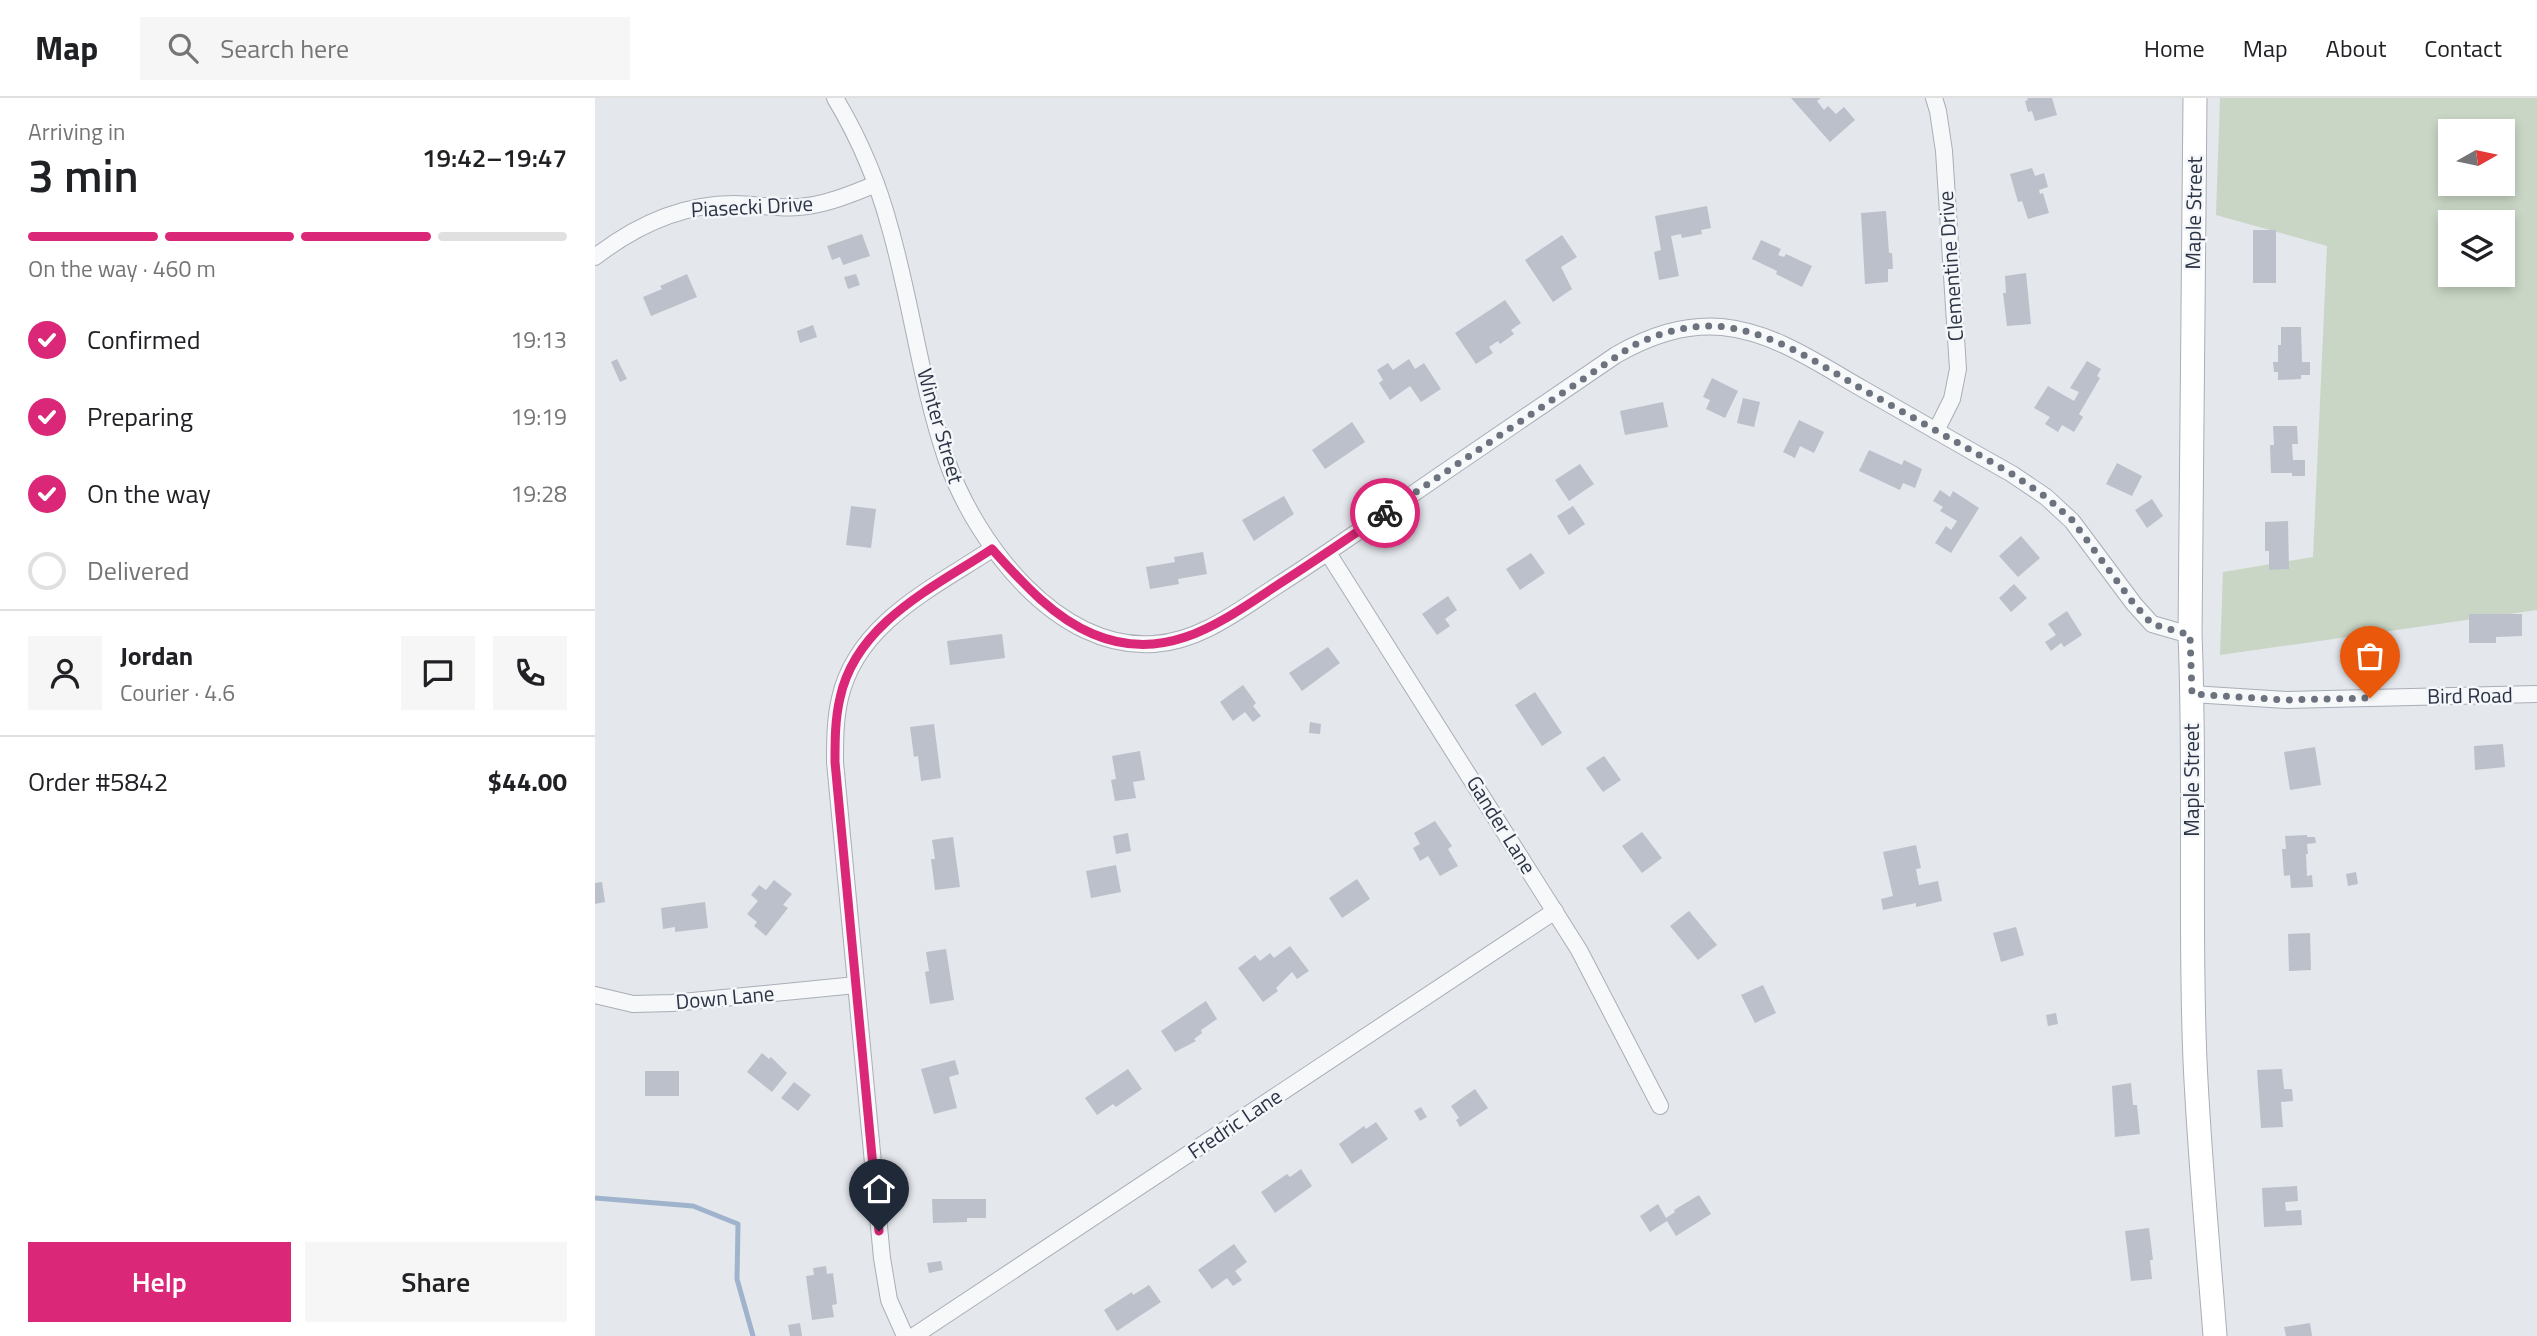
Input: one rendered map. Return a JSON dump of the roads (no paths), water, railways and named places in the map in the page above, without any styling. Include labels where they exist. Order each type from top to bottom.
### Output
[{"type":"street","name":"Winter Street","points":[[835,98],[876,184],[898,257],[944,452],[955,483],[992,549],[1020,580],[1048,606],[1079,627],[1108,640],[1155,645],[1182,639],[1220,622],[1328,552],[1616,355],[1647,338],[1704,326],[1724,327],[1764,336],[1786,346],[2012,474],[2046,497],[2084,535],[2134,604],[2152,624],[2190,635]]},
{"type":"street","name":"Clementine Drive","points":[[1934,98],[1944,151],[1958,369],[1952,399],[1936,431]]},
{"type":"street","name":"Maple Street","points":[[2195,98],[2190,635],[2192,885],[2195,1059],[2215,1336]]},
{"type":"street","name":"Piasecki Drive","points":[[595,257],[631,232],[686,210],[734,204],[784,207],[819,204],[876,184]]},
{"type":"street","points":[[905,1336],[889,1300],[882,1258],[835,762],[839,698],[856,657],[871,636],[893,615],[992,549]]},
{"type":"street","name":"Gander Lane","points":[[1328,552],[1579,950],[1660,1106]]},
{"type":"street","name":"Bird Road","points":[[2192,694],[2286,700],[2537,694]]},
{"type":"street","name":"Fredric Lane","points":[[914,1336],[1555,911]]},
{"type":"street","name":"Down Lane","points":[[595,995],[633,1004],[672,1003],[856,985]]},
{"type":"waterway","points":[[595,1198],[693,1206],[738,1224],[737,1279],[753,1336]]}]
